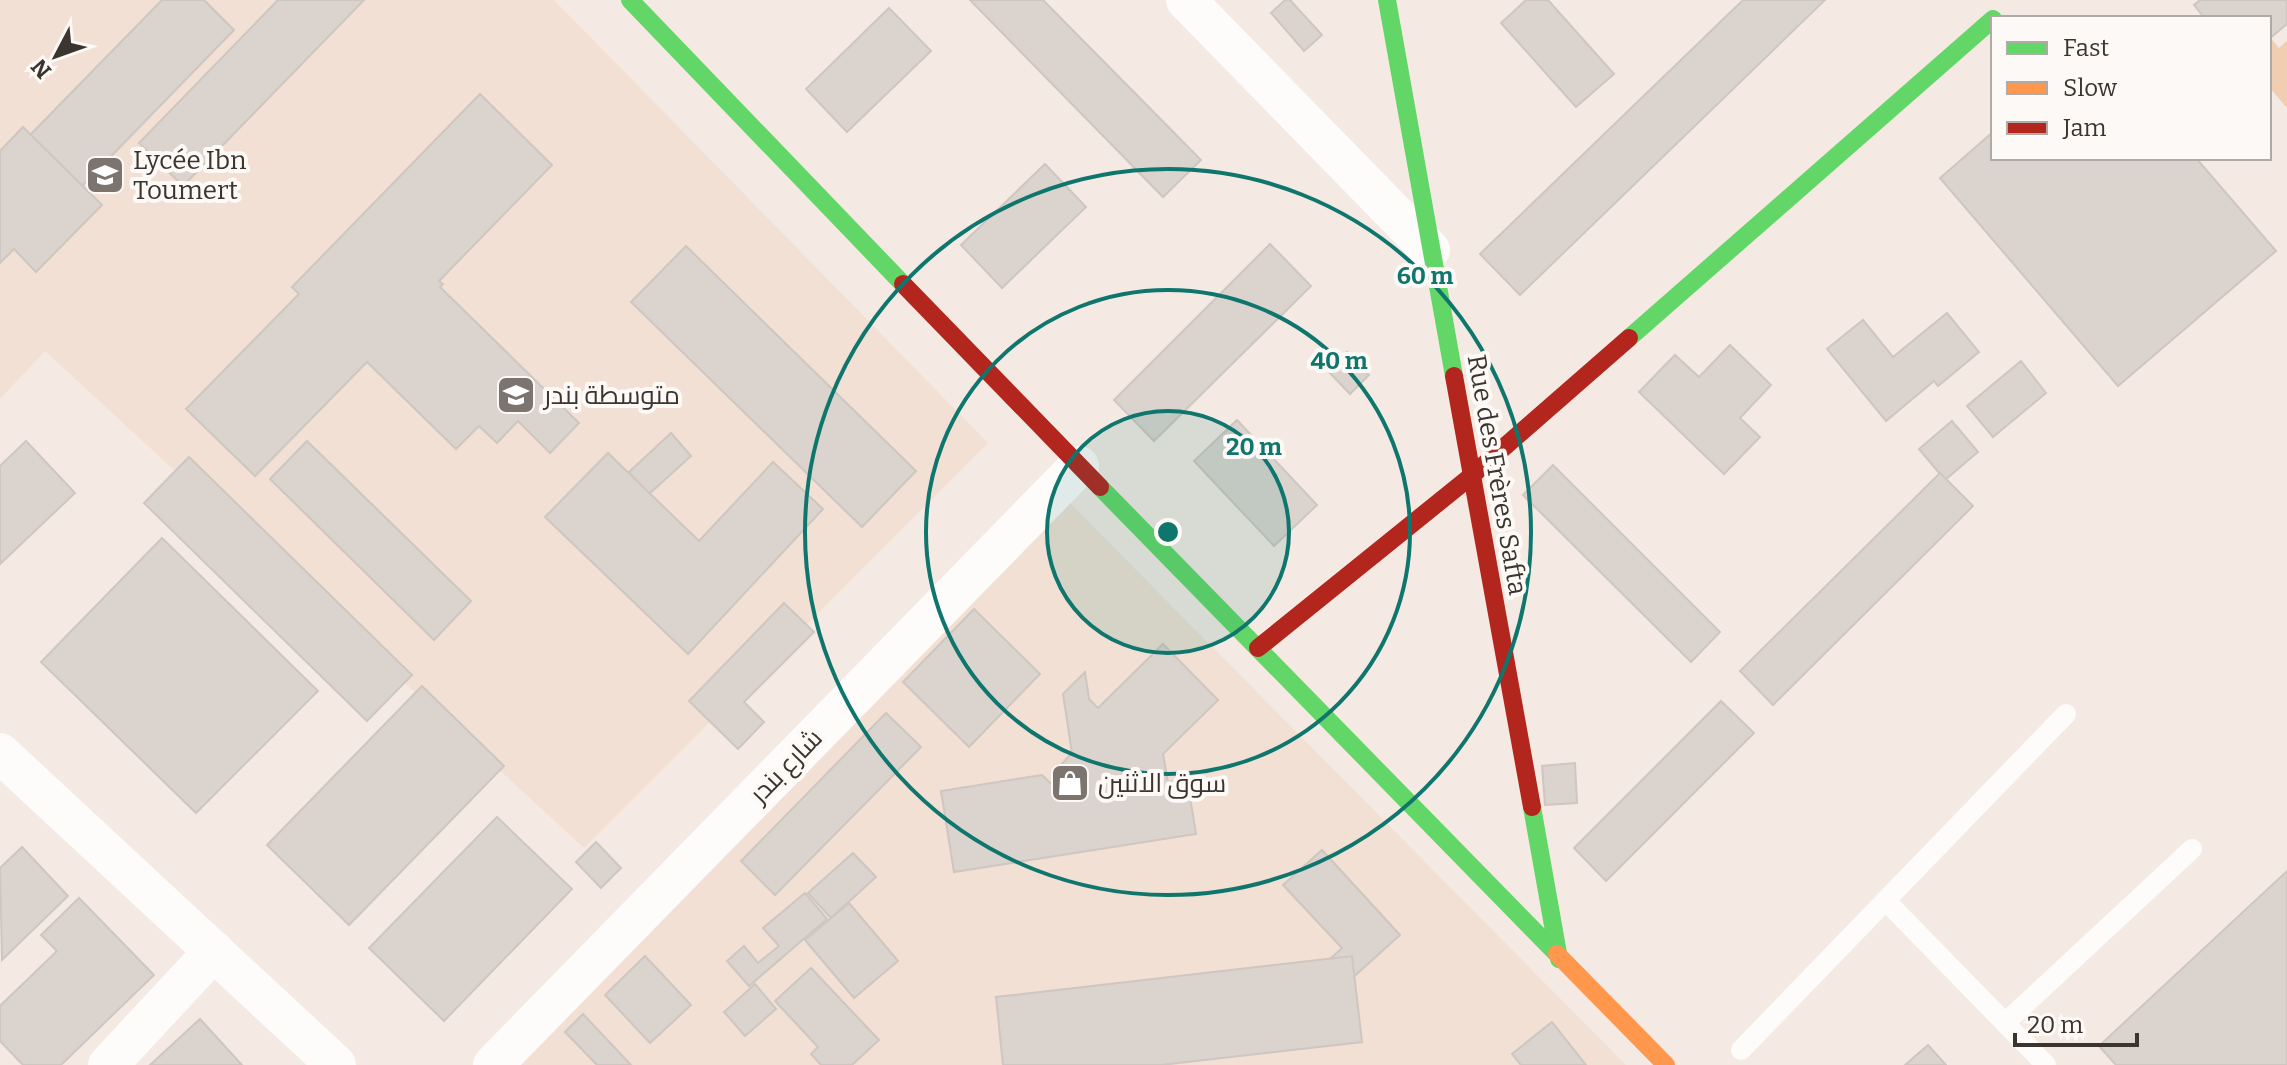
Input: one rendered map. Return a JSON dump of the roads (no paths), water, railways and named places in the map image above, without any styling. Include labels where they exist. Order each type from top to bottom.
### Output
[{"type":"main road","points":[[630,0],[1079,466],[1666,1065]]},
{"type":"main road","name":"Rue des Frères Safta","points":[[1387,0],[1470,477],[1559,959]]},
{"type":"main road","points":[[1258,648],[1470,477],[1991,20]]},
{"type":"street","points":[[1186,0],[1430,250]]},
{"type":"street","name":"شارع بندر","points":[[493,1065],[1079,466]]},
{"type":"street","points":[[0,753],[336,1065]]},
{"type":"street","points":[[108,1065],[214,951]]},
{"type":"lane","points":[[1741,1050],[2066,714]]},
{"type":"lane","points":[[2005,1023],[2192,849]]},
{"type":"lane","points":[[1886,901],[2046,1065]]},
{"type":"place","name":"Lycée Ibn Toumert","points":[[105,175]]},
{"type":"place","name":"متوسطة بندر","points":[[516,395]]},
{"type":"place","name":"ﺳﻮق اﻻﺛﻨﻴﻦ","points":[[1070,783]]}]
